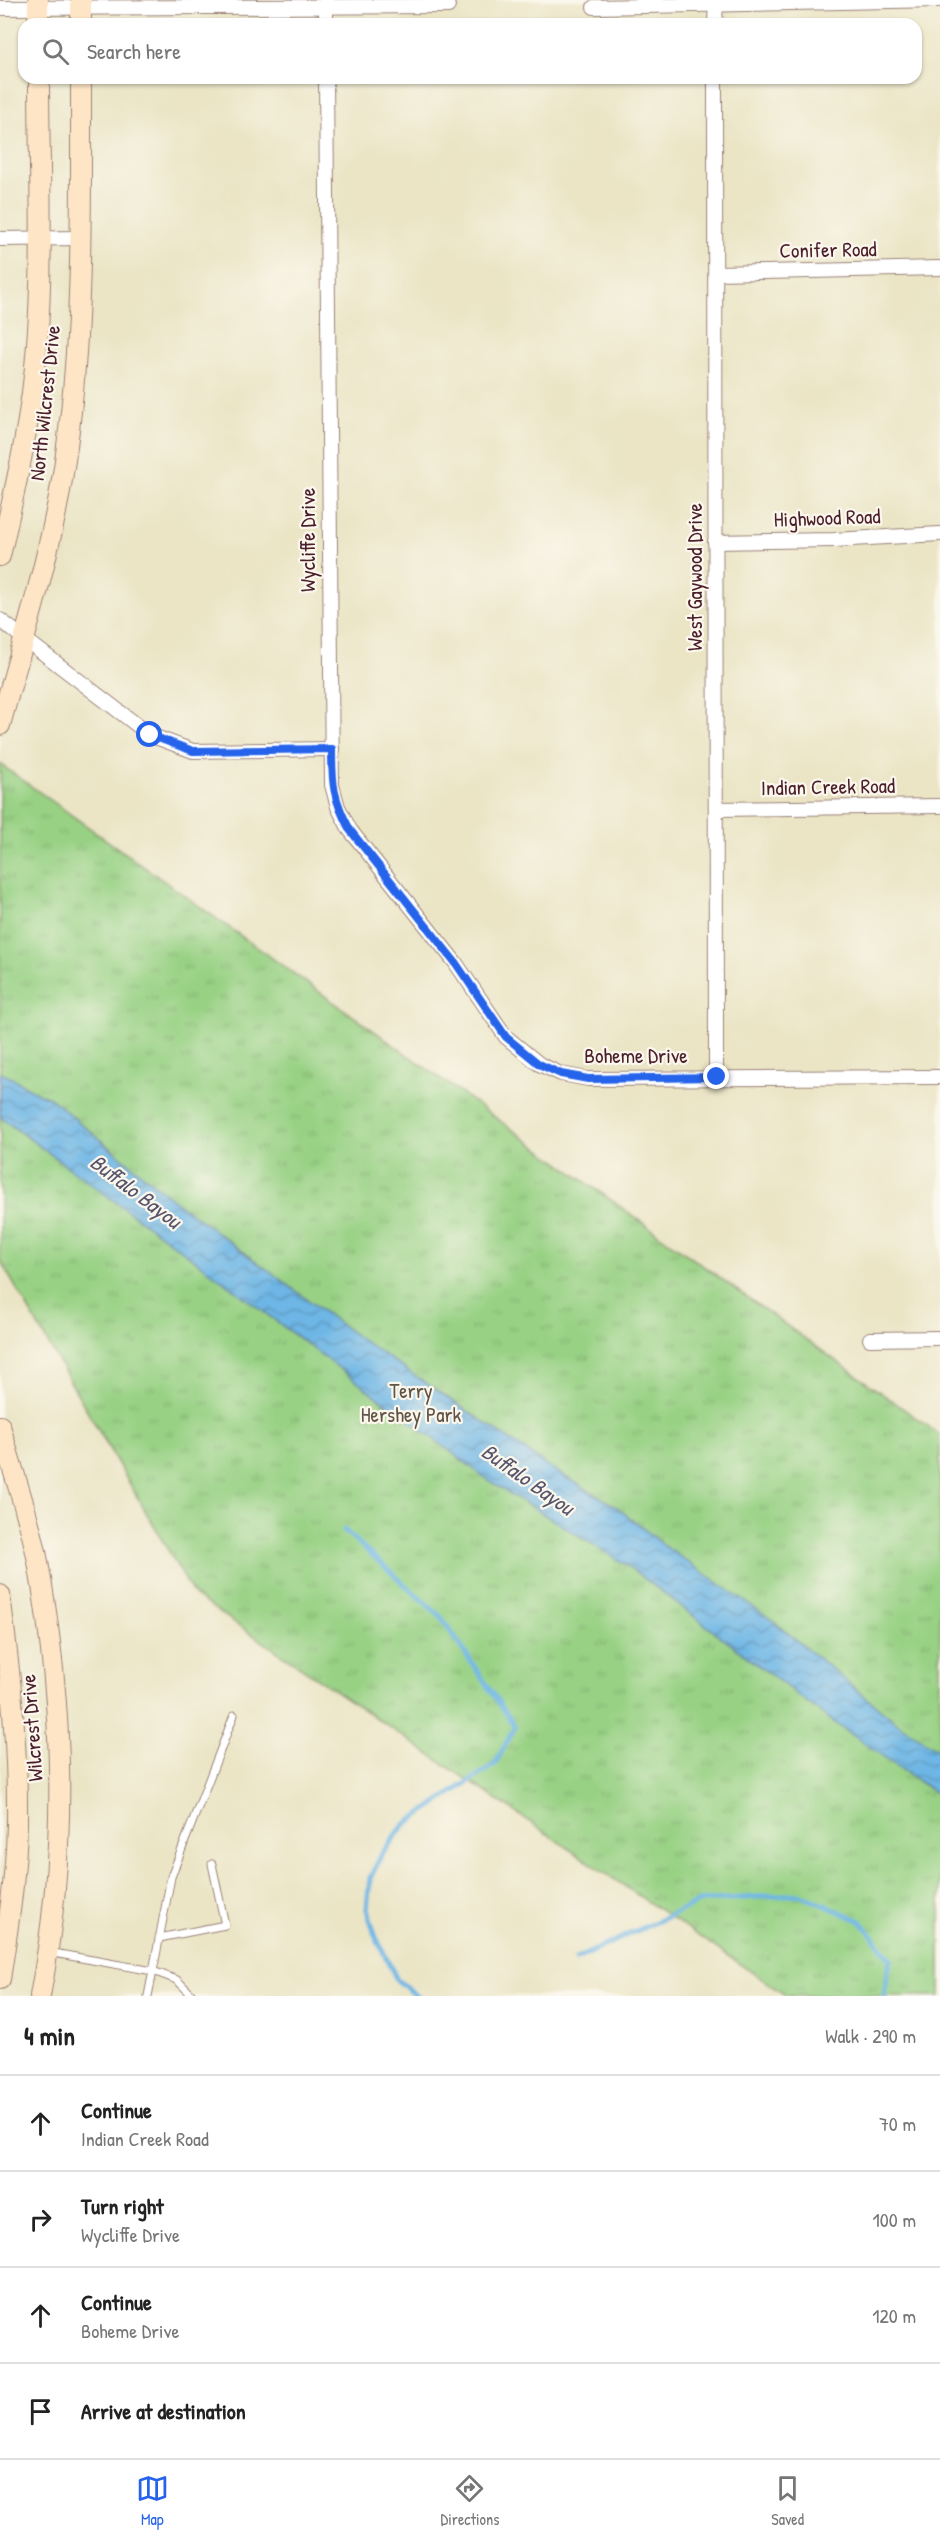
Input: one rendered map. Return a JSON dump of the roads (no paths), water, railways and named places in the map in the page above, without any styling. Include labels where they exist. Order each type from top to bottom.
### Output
[{"type":"main road","name":"North Wilcrest Drive","points":[[0,556],[26,438],[37,344],[40,239],[39,84]]},
{"type":"main road","name":"North Wilcrest Drive","points":[[0,725],[51,534],[67,449],[78,352],[81,84]]},
{"type":"main road","name":"Wilcrest Drive","points":[[0,1426],[38,1560],[54,1685],[61,1766],[60,1825],[48,1952],[40,1996]]},
{"type":"main road","name":"Wilcrest Drive","points":[[0,1595],[12,1688],[17,1825],[12,1900],[0,1979]]},
{"type":"street","points":[[594,7],[940,0]]},
{"type":"street","points":[[0,8],[81,11],[326,3],[448,6]]},
{"type":"street","points":[[715,18],[716,3]]},
{"type":"street","name":"Wycliffe Drive","points":[[326,84],[332,785],[338,807],[350,830],[455,962]]},
{"type":"street","name":"West Gaywood Drive","points":[[715,84],[717,1077]]},
{"type":"street","points":[[0,239],[81,238]]},
{"type":"street","name":"Conifer Road","points":[[716,273],[940,268]]},
{"type":"street","name":"Highwood Road","points":[[716,542],[834,540],[940,534]]},
{"type":"street","points":[[0,620],[150,735],[193,751],[332,749]]},
{"type":"street","name":"Indian Creek Road","points":[[717,809],[940,806]]},
{"type":"street","name":"Boheme Drive","points":[[455,962],[506,1037],[539,1064],[561,1074],[588,1079],[940,1077]]},
{"type":"street","points":[[870,1339],[940,1338]]},
{"type":"lane","points":[[148,1996],[171,1877],[234,1715]]},
{"type":"lane","points":[[159,1938],[225,1925],[212,1864]]},
{"type":"lane","points":[[48,1952],[153,1971],[177,1980],[193,1996]]},
{"type":"water","name":"Buffalo Bayou","points":[[0,1073],[50,1098],[171,1198],[359,1338],[562,1475],[614,1505],[666,1547],[772,1620],[896,1722],[940,1752],[940,1796],[825,1716],[628,1566],[491,1482],[0,1117]]},
{"type":"waterway","points":[[344,1530],[441,1617],[515,1727],[495,1764],[404,1825],[382,1854],[370,1878],[367,1909],[375,1935],[397,1980],[417,1996]]},
{"type":"waterway","points":[[576,1959],[701,1901],[799,1894],[861,1921],[890,1959],[884,1996]]},
{"type":"park label","name":"Terry Hershey Park","points":[[411,1403]]}]
